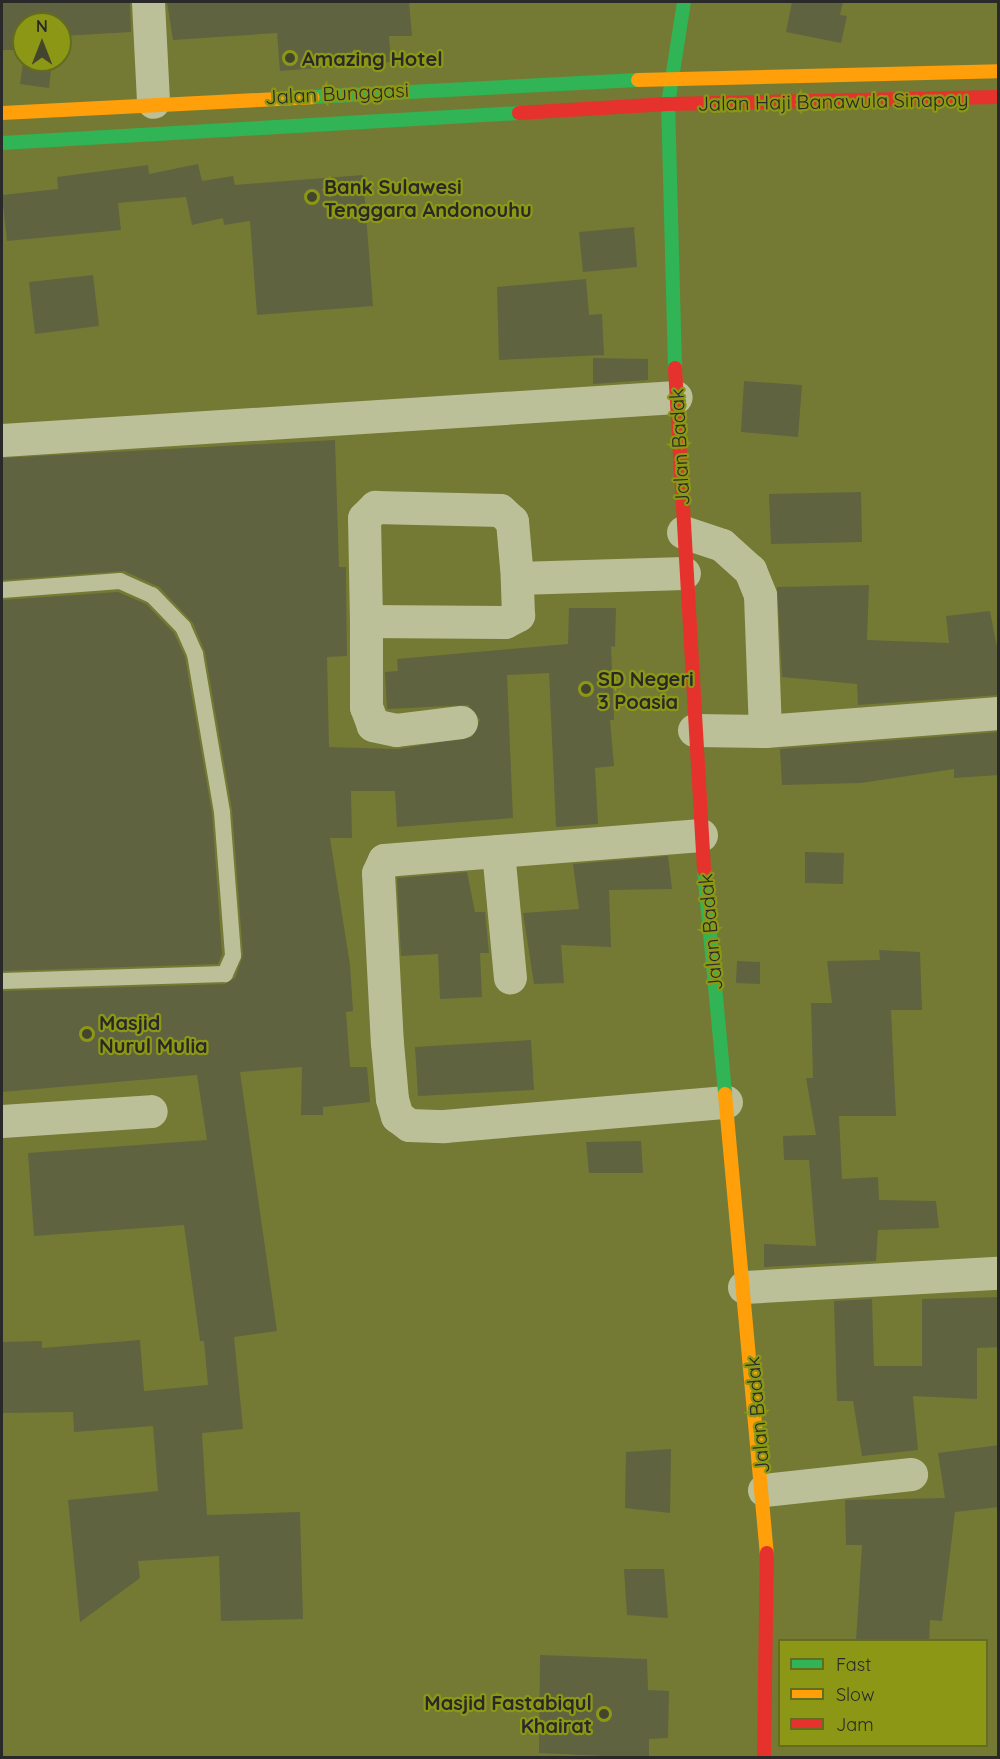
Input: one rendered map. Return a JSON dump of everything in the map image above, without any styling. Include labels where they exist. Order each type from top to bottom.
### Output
[{"type":"main road","name":"Jalan Badak","points":[[684,2],[668,104],[676,397],[684,573],[701,835],[764,1490],[767,1546],[764,1758]]},
{"type":"main road","name":"Jalan Haji Banawula Sinapoy","points":[[672,78],[999,71]]},
{"type":"main road","name":"Jalan Bunggasi","points":[[2,113],[153,102],[672,78]]},
{"type":"main road","name":"Jalan Haji Banawula Sinapoy","points":[[668,104],[999,97]]},
{"type":"main road","name":"Jalan Bunggasi","points":[[2,142],[668,104]]},
{"type":"street","points":[[148,2],[153,102]]},
{"type":"street","points":[[2,440],[676,397]]},
{"type":"street","points":[[366,621],[510,621],[519,612],[512,522],[500,510],[375,507],[364,518],[366,707],[373,725],[396,730],[461,722]]},
{"type":"street","points":[[683,532],[722,545],[750,570],[760,595],[765,731]]},
{"type":"street","points":[[517,578],[684,573]]},
{"type":"street","points":[[694,730],[765,731],[999,713]]},
{"type":"street","points":[[701,835],[384,860],[380,866],[387,1043],[392,1099],[400,1120],[444,1126],[726,1102]]},
{"type":"street","points":[[498,851],[510,977]]},
{"type":"street","points":[[2,1121],[151,1111]]},
{"type":"street","points":[[744,1287],[999,1273]]},
{"type":"street","points":[[764,1490],[911,1474]]},
{"type":"lane","points":[[2,590],[120,581],[153,595],[183,627],[195,654],[222,812],[233,956],[225,974],[2,981]]},
{"type":"building","points":[[2,2],[130,2],[131,32],[72,35],[72,12],[12,12],[12,50],[2,50]]},
{"type":"building","points":[[167,2],[409,2],[412,36],[389,36],[391,62],[280,71],[277,33],[173,40]]},
{"type":"building","points":[[792,2],[843,2],[840,15],[847,16],[841,43],[786,32]]},
{"type":"building","points":[[22,72],[51,72],[49,88],[20,84]]},
{"type":"building","points":[[198,164],[202,181],[233,176],[235,185],[363,175],[373,306],[257,315],[250,221],[224,225],[223,218],[192,225],[186,197],[118,203],[121,230],[7,241],[2,195],[58,189],[57,177],[148,165],[149,174]]},
{"type":"building","points":[[634,227],[637,267],[583,272],[579,232]]},
{"type":"building","points":[[93,275],[99,326],[35,334],[29,282]]},
{"type":"building","points":[[586,279],[589,315],[602,314],[604,355],[499,360],[497,287]]},
{"type":"building","points":[[593,358],[648,359],[648,380],[593,384]]},
{"type":"building","points":[[744,381],[802,385],[798,437],[741,432]]},
{"type":"building","points":[[335,440],[339,567],[346,567],[347,656],[327,657],[329,747],[398,749],[472,737],[480,720],[468,705],[387,709],[385,672],[398,671],[397,659],[568,644],[569,608],[616,608],[615,647],[611,646],[614,720],[610,720],[614,766],[595,768],[598,824],[556,827],[549,673],[507,675],[513,818],[397,827],[395,791],[351,791],[352,838],[330,838],[350,965],[353,1011],[346,1012],[350,1067],[367,1067],[370,1102],[323,1107],[323,1115],[301,1115],[302,1067],[240,1072],[277,1331],[234,1337],[243,1429],[202,1433],[207,1515],[300,1512],[303,1619],[221,1621],[219,1556],[138,1561],[140,1578],[80,1622],[68,1500],[158,1491],[153,1426],[74,1432],[73,1412],[2,1413],[2,1342],[42,1341],[42,1348],[140,1340],[144,1391],[208,1385],[204,1341],[200,1341],[184,1225],[34,1236],[28,1153],[207,1140],[197,1075],[2,1092],[2,991],[225,984],[235,978],[243,955],[232,810],[205,652],[193,623],[159,587],[124,571],[2,580],[2,458]]},
{"type":"building","points":[[861,492],[862,542],[771,544],[769,494]]},
{"type":"building","points":[[869,585],[867,640],[949,643],[946,616],[990,611],[999,658],[999,695],[858,705],[857,684],[782,677],[777,587]]},
{"type":"building","points":[[118,592],[146,604],[174,633],[185,657],[212,813],[222,954],[218,964],[2,971],[2,600]]},
{"type":"building","points":[[999,732],[999,775],[954,778],[954,769],[861,783],[782,785],[780,749]]},
{"type":"building","points":[[805,852],[844,853],[843,884],[805,883]]},
{"type":"building","points":[[668,856],[672,889],[609,890],[611,947],[561,945],[564,983],[534,984],[523,913],[579,909],[573,864]]},
{"type":"building","points":[[467,872],[475,912],[485,912],[489,953],[480,953],[482,997],[440,999],[438,954],[401,956],[397,878]]},
{"type":"building","points":[[879,950],[920,952],[922,1010],[891,1010],[896,1116],[839,1116],[842,1179],[878,1177],[879,1200],[936,1201],[939,1228],[878,1230],[876,1261],[764,1267],[764,1244],[816,1246],[809,1160],[784,1160],[783,1136],[816,1135],[806,1078],[813,1078],[811,1003],[832,1003],[827,961],[880,960]]},
{"type":"building","points":[[737,961],[760,962],[760,984],[736,983]]},
{"type":"building","points":[[531,1040],[534,1090],[418,1096],[415,1047]]},
{"type":"building","points":[[641,1141],[643,1173],[589,1173],[586,1142]]},
{"type":"building","points":[[999,1297],[999,1347],[977,1348],[977,1399],[913,1396],[918,1450],[862,1456],[853,1401],[837,1401],[834,1301],[872,1299],[874,1366],[922,1366],[922,1299]]},
{"type":"building","points":[[999,1445],[999,1507],[955,1512],[942,1621],[930,1620],[929,1639],[856,1639],[862,1545],[846,1545],[845,1500],[945,1498],[938,1453]]},
{"type":"building","points":[[671,1449],[670,1513],[625,1508],[626,1452]]},
{"type":"building","points":[[624,1569],[664,1569],[668,1618],[627,1615]]},
{"type":"building","name":"Masjid Fastabiqul Khairat","points":[[540,1655],[647,1659],[648,1690],[669,1691],[668,1738],[649,1739],[649,1758],[539,1753]]},
{"type":"traffic: fast","points":[[675,368],[668,104],[684,2]]},
{"type":"traffic: fast","points":[[313,97],[638,80]]},
{"type":"traffic: fast","points":[[2,143],[519,113]]},
{"type":"traffic: fast","points":[[704,870],[725,1094]]},
{"type":"traffic: slow","points":[[638,80],[998,71]]},
{"type":"traffic: slow","points":[[2,113],[313,97]]},
{"type":"traffic: slow","points":[[725,1094],[767,1553]]},
{"type":"traffic: jam","points":[[519,113],[668,104],[998,97]]},
{"type":"traffic: jam","points":[[675,368],[704,870]]},
{"type":"traffic: jam","points":[[764,1758],[767,1553]]},
{"type":"place","name":"Amazing Hotel","points":[[290,58]]},
{"type":"place","name":"Bank Sulawesi Tenggara Andonouhu","points":[[312,197]]},
{"type":"place","name":"SD Negeri 3 Poasia","points":[[586,689]]},
{"type":"place","name":"Masjid Nurul Mulia","points":[[87,1034]]},
{"type":"place","name":"Masjid Fastabiqul Khairat","points":[[604,1714]]}]
